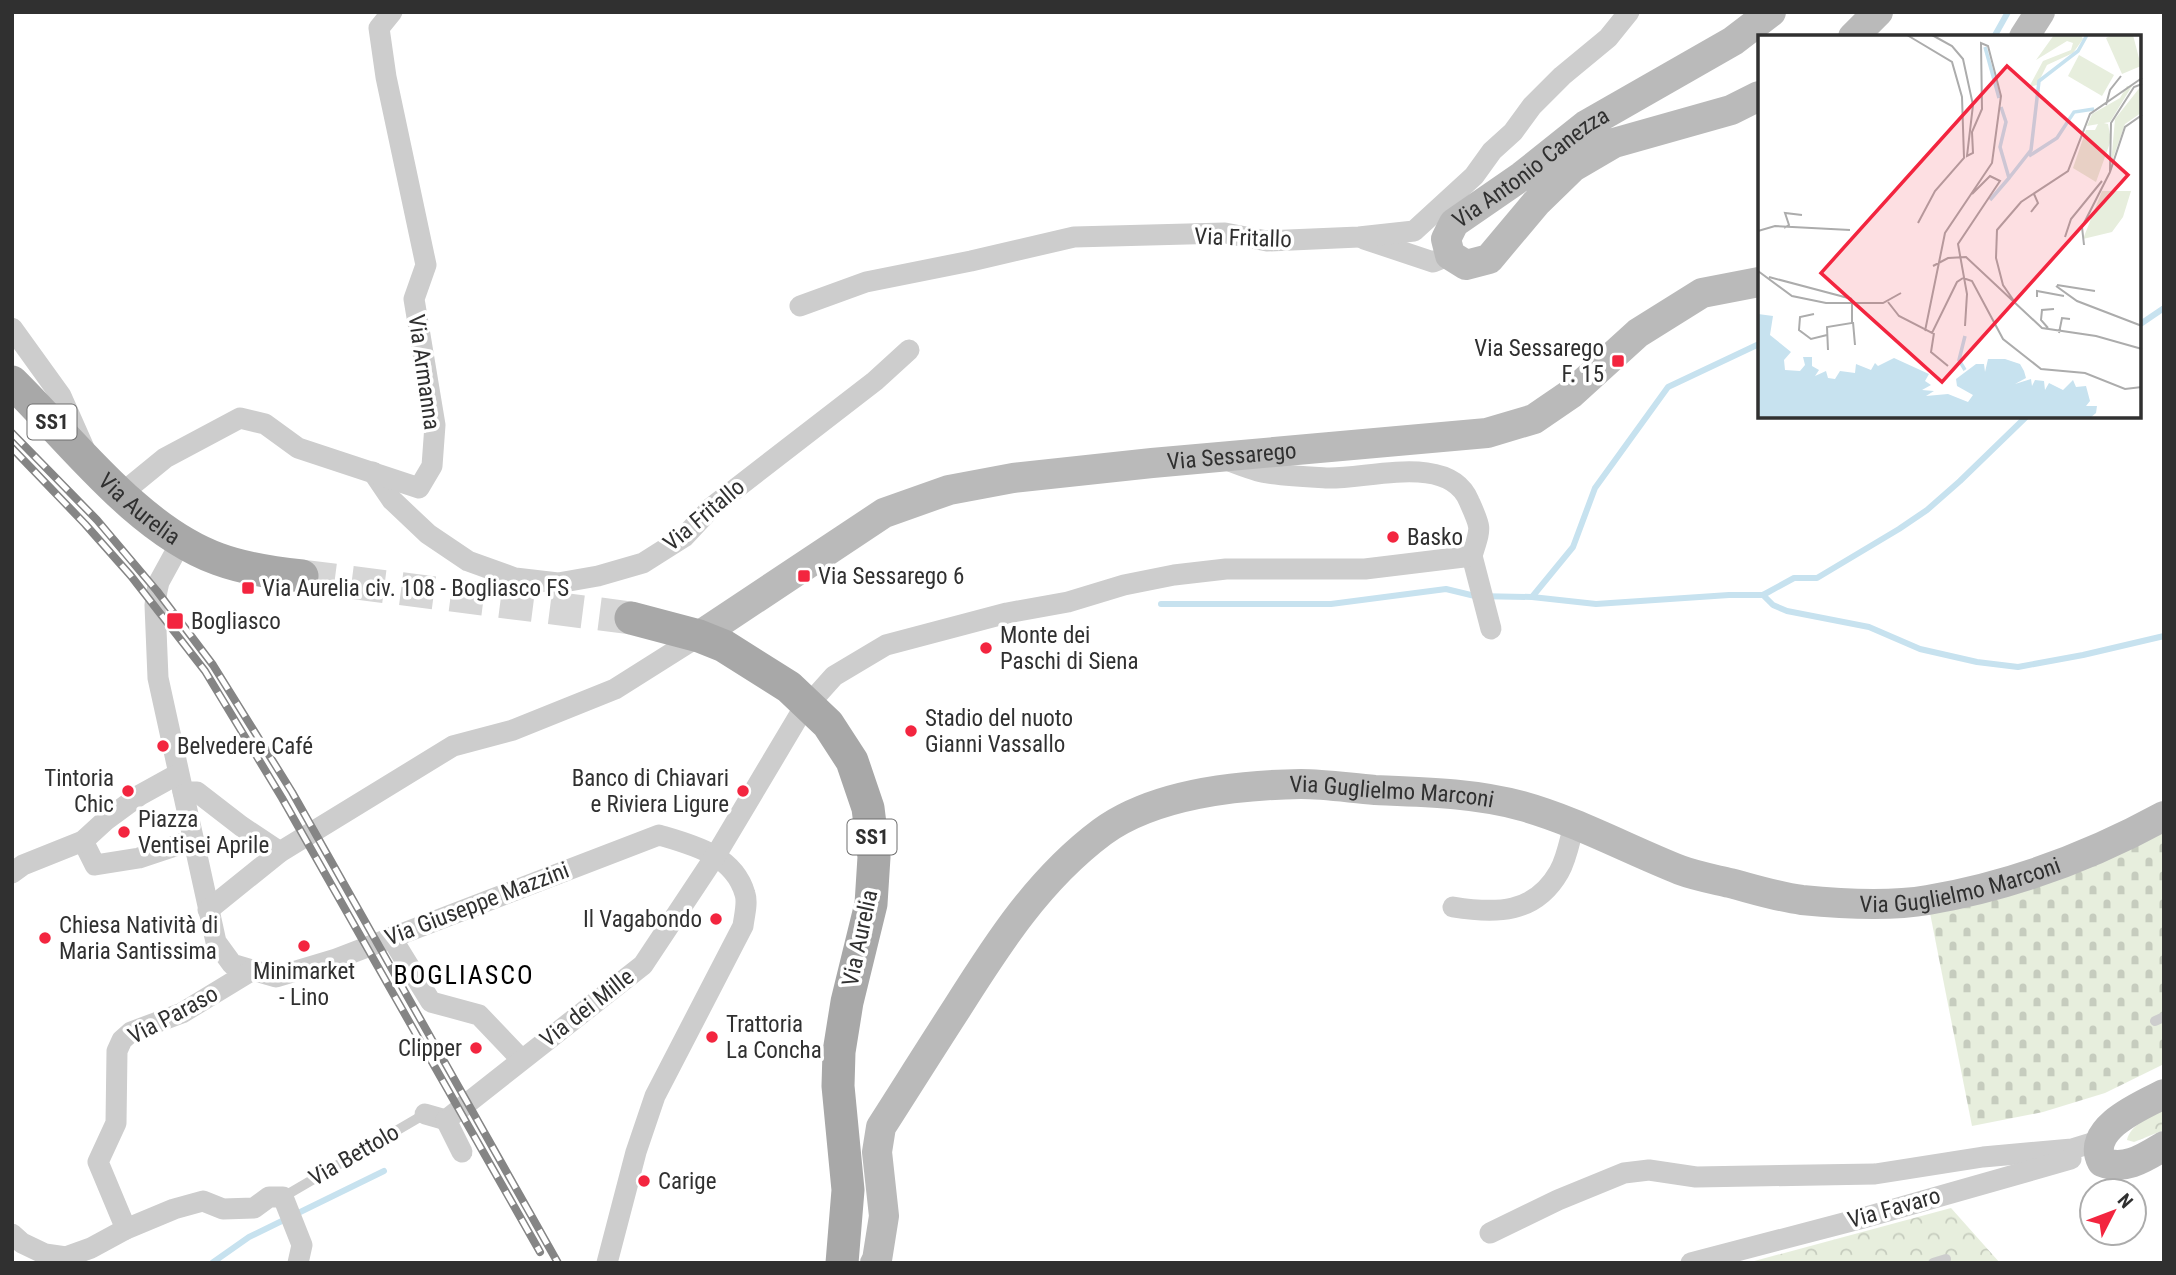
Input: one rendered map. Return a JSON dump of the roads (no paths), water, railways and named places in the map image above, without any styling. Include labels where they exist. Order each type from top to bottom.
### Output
[{"type":"main road","name":"Via Aurelia","points":[[12,382],[121,494],[151,521],[216,558],[262,572],[302,576]]},
{"type":"main road","name":"Via Aurelia","points":[[631,618],[712,641],[789,687],[828,724],[852,761],[868,808],[874,857],[871,904],[846,1002],[839,1052],[838,1086],[848,1191],[842,1263]]},
{"type":"street","name":"Via Armanna","points":[[121,494],[165,458],[240,418],[265,424],[298,447],[419,488],[432,466],[435,425],[414,299],[426,265],[386,76],[379,28],[392,12]]},
{"type":"street","name":"Via Fritallo","points":[[800,306],[866,282],[1074,237],[1224,233],[1267,241],[1359,237],[1414,231],[1474,176],[1532,106],[1562,76],[1608,38],[1629,12]]},
{"type":"street","name":"Via Antonio Canezza","points":[[1758,96],[1731,110],[1614,143],[1573,167],[1536,203],[1489,259],[1466,265],[1450,255],[1446,239],[1454,223],[1522,176],[1586,125],[1733,41],[1772,12]]},
{"type":"street","points":[[1855,35],[1878,12]]},
{"type":"street","points":[[2025,35],[2040,12]]},
{"type":"street","points":[[1359,237],[1433,262],[1450,255]]},
{"type":"street","name":"Via Sessarego","points":[[712,641],[884,513],[936,494],[1013,478],[1215,456],[1487,433],[1534,419],[1572,393],[1638,333],[1702,293],[1758,282]]},
{"type":"street","points":[[12,328],[61,396],[91,463]]},
{"type":"street","name":"Via Fritallo","points":[[373,472],[392,499],[428,534],[468,561],[515,578],[558,583],[598,576],[643,563],[684,537],[712,507],[875,381],[909,350]]},
{"type":"street","points":[[1215,456],[1265,473],[1354,478],[1383,473],[1424,472],[1450,478],[1467,495],[1480,527],[1472,556],[1488,619]]},
{"type":"street","name":"Via Giuseppe Mazzini","points":[[182,540],[159,582],[155,605],[158,678],[216,942],[232,964],[276,977],[336,959],[659,835],[716,855],[734,873],[746,895],[743,926],[654,1096],[636,1152],[607,1263]]},
{"type":"street","name":"Via dei Mille","points":[[435,1117],[522,1059],[643,965],[716,855],[800,714],[834,676],[886,645],[1007,612],[1068,602],[1124,585],[1174,575],[1226,569],[1365,569],[1472,556]]},
{"type":"street","points":[[208,910],[280,852],[453,746],[513,730],[615,689],[712,641]]},
{"type":"street","points":[[12,873],[23,865],[83,841],[140,795],[181,783],[280,852]]},
{"type":"street","name":"Via Guglielmo Marconi","points":[[875,1263],[884,1216],[877,1152],[881,1127],[1000,940],[1030,900],[1069,858],[1105,830],[1140,811],[1236,788],[1304,784],[1461,794],[1522,806],[1684,872],[1734,885],[1800,900],[1886,903],[1926,901],[2003,882],[2071,861],[2164,816]]},
{"type":"street","points":[[1454,907],[1485,912],[1512,909],[1541,896],[1560,870],[1574,825]]},
{"type":"street","points":[[83,841],[95,865],[139,858],[193,840]]},
{"type":"street","points":[[391,937],[431,1002],[479,1015],[522,1059]]},
{"type":"street","name":"Via Paraso","points":[[126,1229],[97,1162],[116,1123],[117,1051],[122,1040],[131,1032],[182,1013],[251,971]]},
{"type":"street","points":[[2164,1094],[2125,1115],[2106,1131],[2098,1147],[2102,1162],[2120,1166],[2141,1159],[2164,1146]]},
{"type":"street","points":[[435,1117],[462,1152]]},
{"type":"street","points":[[1490,1233],[1558,1200],[1624,1173],[1649,1170],[1696,1177],[1875,1174],[1983,1157],[2098,1147]]},
{"type":"street","name":"Via Favaro","points":[[1691,1263],[2098,1147]]},
{"type":"street","points":[[12,1234],[22,1243],[45,1254],[66,1257],[174,1209],[202,1201],[223,1209],[254,1208],[270,1197],[283,1197],[300,1254]]},
{"type":"lane","name":"Via Bettolo","points":[[283,1197],[435,1117]]},
{"type":"lane","points":[[1933,1263],[1946,1259]]},
{"type":"waterway","points":[[1995,35],[2008,12]]},
{"type":"waterway","points":[[2141,324],[2164,308]]},
{"type":"waterway","points":[[1161,604],[1331,604],[1446,589],[1475,596],[1532,597],[1573,547],[1595,488],[1668,387],[1758,344]]},
{"type":"waterway","points":[[1532,597],[1596,604],[1763,595],[1794,578],[1817,578],[1927,510],[2025,418]]},
{"type":"waterway","points":[[1763,595],[1773,605],[1787,611],[1869,627],[1920,649],[1977,662],[2018,667],[2164,636]]},
{"type":"waterway","points":[[212,1263],[249,1237],[384,1171]]},
{"type":"tunnel","points":[[302,576],[631,618]]},
{"type":"railway","points":[[12,433],[97,520],[157,591],[213,665],[292,792],[558,1263]]},
{"type":"railway","points":[[12,448],[131,576],[205,671],[282,798],[540,1252]]},
{"type":"place","name":"Via Sessarego F. 15","points":[[1618,361]]},
{"type":"place","name":"Basko","points":[[1393,537]]},
{"type":"place","name":"Via Sessarego 6","points":[[804,576]]},
{"type":"place","name":"Via Aurelia civ. 108 - Bogliasco FS","points":[[248,588]]},
{"type":"place","name":"Bogliasco","points":[[175,621]]},
{"type":"place","name":"Monte dei Paschi di Siena","points":[[986,648]]},
{"type":"place","name":"Stadio del nuoto Gianni Vassallo","points":[[911,731]]},
{"type":"place","name":"Belvedere Café","points":[[163,746]]},
{"type":"place","name":"Tintoria Chic","points":[[128,791]]},
{"type":"place","name":"Banco di Chiavari e Riviera Ligure","points":[[743,791]]},
{"type":"place","name":"Piazza Ventisei Aprile","points":[[124,832]]},
{"type":"place","name":"Il Vagabondo","points":[[716,919]]},
{"type":"place","name":"Chiesa Natività di Maria Santissima","points":[[45,938]]},
{"type":"place","name":"Minimarket - Lino","points":[[304,946]]},
{"type":"place","name":"Trattoria La Concha","points":[[712,1037]]},
{"type":"place","name":"Clipper","points":[[476,1048]]},
{"type":"place","name":"Carige","points":[[644,1181]]},
{"type":"district","name":"BOGLIASCO","points":[[464,975]]}]
